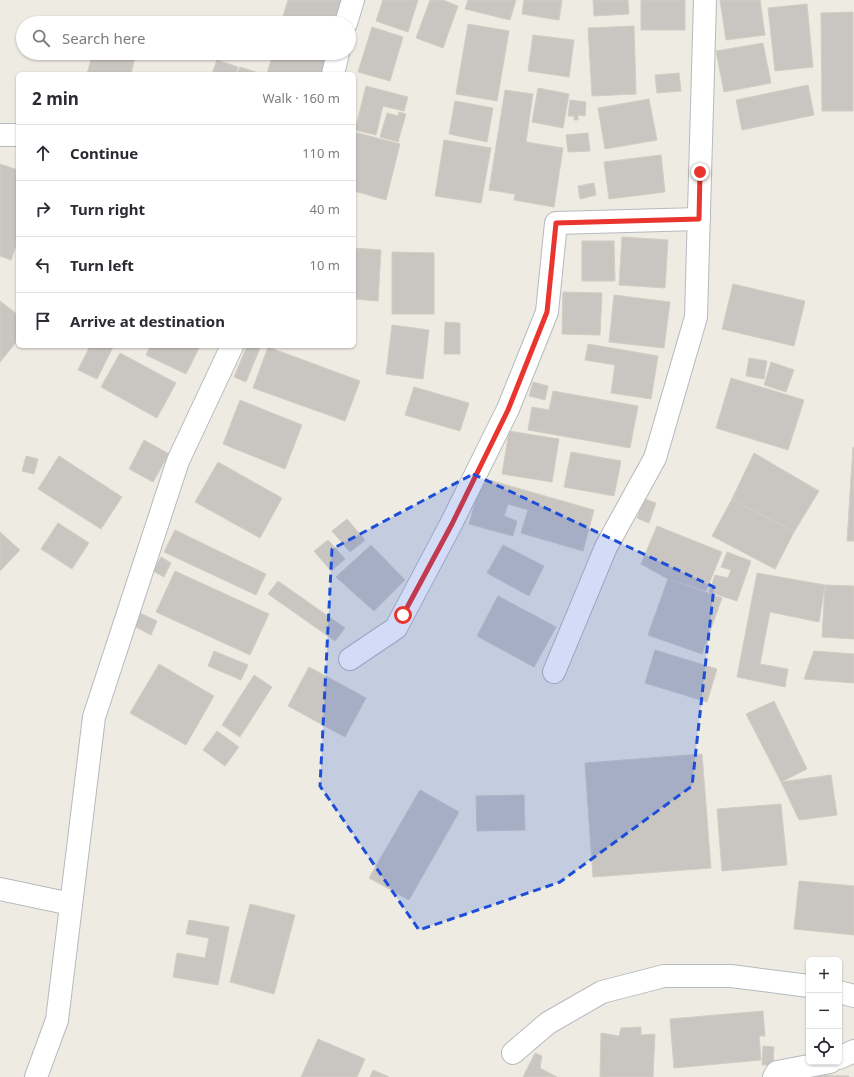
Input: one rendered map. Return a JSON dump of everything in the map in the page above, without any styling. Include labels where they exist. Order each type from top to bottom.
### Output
[{"type":"street","points":[[348,16],[353,0]]},
{"type":"street","points":[[554,672],[606,547],[655,458],[696,317],[705,0]]},
{"type":"street","points":[[333,72],[336,60]]},
{"type":"street","points":[[0,135],[16,135]]},
{"type":"street","points":[[350,659],[396,628],[452,524],[508,410],[547,312],[556,223],[699,219]]},
{"type":"street","points":[[36,1077],[57,1020],[94,716],[178,461],[231,348]]},
{"type":"street","points":[[0,889],[71,904]]},
{"type":"street","points":[[513,1053],[548,1023],[602,992],[664,976],[731,976],[806,986]]},
{"type":"street","points":[[842,993],[854,996]]},
{"type":"street","points":[[842,1057],[854,1052]]},
{"type":"street","points":[[774,1077],[777,1072],[814,1065]]},
{"type":"highlighted area","points":[[473,474],[714,587],[692,786],[560,882],[419,930],[320,786],[332,549]]},
{"type":"building","points":[[288,0],[344,0],[339,16],[283,16]]},
{"type":"building","points":[[383,0],[418,0],[408,32],[376,21]]},
{"type":"building","points":[[430,0],[443,0],[458,6],[443,48],[416,38]]},
{"type":"building","points":[[468,0],[516,0],[510,20],[465,9]]},
{"type":"building","points":[[524,0],[562,0],[559,20],[522,14]]},
{"type":"building","points":[[593,0],[628,0],[629,14],[594,16]]},
{"type":"building","points":[[641,0],[685,0],[685,30],[641,30]]},
{"type":"building","points":[[720,0],[760,0],[765,35],[726,40]]},
{"type":"building","points":[[807,4],[813,67],[775,71],[768,8]]},
{"type":"building","points":[[853,12],[853,111],[822,111],[821,13]]},
{"type":"building","points":[[468,24],[509,31],[497,101],[456,94]]},
{"type":"building","points":[[634,26],[636,94],[592,96],[588,28]]},
{"type":"building","points":[[372,27],[403,37],[390,81],[358,72]]},
{"type":"building","points":[[533,35],[574,40],[569,77],[528,71]]},
{"type":"building","points":[[763,43],[771,83],[724,92],[716,51]]},
{"type":"building","points":[[91,60],[134,60],[131,72],[88,72]]},
{"type":"building","points":[[217,60],[238,67],[237,72],[213,72]]},
{"type":"building","points":[[271,60],[327,60],[324,72],[268,72]]},
{"type":"building","points":[[240,67],[256,72],[238,72]]},
{"type":"building","points":[[679,73],[681,91],[657,93],[655,75]]},
{"type":"building","points":[[808,85],[814,115],[742,130],[736,100]]},
{"type":"building","points":[[366,86],[408,97],[404,111],[383,106],[376,135],[356,130]]},
{"type":"building","points":[[538,88],[569,94],[563,128],[532,122]]},
{"type":"building","points":[[505,90],[533,94],[526,142],[563,148],[554,207],[514,200],[515,194],[489,190]]},
{"type":"building","points":[[649,99],[657,140],[605,149],[598,108]]},
{"type":"building","points":[[570,100],[586,102],[585,116],[578,115],[578,120],[574,120],[574,116],[568,116]]},
{"type":"building","points":[[455,101],[493,108],[487,142],[449,134]]},
{"type":"building","points":[[399,112],[406,114],[398,142],[380,137],[387,113],[398,116]]},
{"type":"building","points":[[356,133],[400,144],[386,200],[356,192]]},
{"type":"building","points":[[588,133],[590,151],[568,152],[566,135]]},
{"type":"building","points":[[444,140],[491,148],[481,203],[435,196]]},
{"type":"building","points":[[661,155],[665,192],[609,199],[604,162]]},
{"type":"building","points":[[0,164],[16,169],[16,246],[11,260],[0,256]]},
{"type":"building","points":[[594,183],[596,195],[580,199],[578,186]]},
{"type":"building","points":[[622,237],[668,240],[665,288],[619,285]]},
{"type":"building","points":[[582,241],[614,241],[615,281],[582,281]]},
{"type":"building","points":[[356,248],[381,250],[378,301],[356,299]]},
{"type":"building","points":[[392,252],[434,253],[434,314],[392,314]]},
{"type":"building","points":[[733,284],[805,301],[794,346],[722,329]]},
{"type":"building","points":[[563,292],[602,293],[600,335],[562,334]]},
{"type":"building","points":[[614,295],[670,302],[664,348],[609,342]]},
{"type":"building","points":[[0,301],[16,313],[16,342],[0,362]]},
{"type":"building","points":[[445,322],[460,323],[460,354],[444,354]]},
{"type":"building","points":[[392,325],[429,330],[423,379],[386,374]]},
{"type":"building","points":[[588,344],[658,356],[651,399],[611,393],[615,365],[585,360]]},
{"type":"building","points":[[89,348],[112,348],[97,379],[78,370]]},
{"type":"building","points":[[149,348],[199,348],[186,374],[146,355]]},
{"type":"building","points":[[246,348],[260,348],[246,382],[234,377]]},
{"type":"building","points":[[268,348],[360,381],[345,421],[253,388]]},
{"type":"building","points":[[120,353],[176,383],[157,418],[101,387]]},
{"type":"building","points":[[749,358],[767,361],[764,379],[746,376]]},
{"type":"building","points":[[771,362],[794,370],[786,392],[764,385]]},
{"type":"building","points":[[731,378],[804,400],[788,450],[716,428]]},
{"type":"building","points":[[533,382],[548,386],[545,400],[529,396]]},
{"type":"building","points":[[414,387],[469,403],[460,431],[405,415]]},
{"type":"building","points":[[553,391],[638,406],[630,448],[528,430],[532,407],[549,410]]},
{"type":"building","points":[[240,400],[302,425],[285,469],[223,444]]},
{"type":"building","points":[[509,431],[559,439],[552,482],[502,474]]},
{"type":"building","points":[[144,440],[169,454],[153,482],[129,469]]},
{"type":"building","points":[[853,447],[854,541],[847,541]]},
{"type":"building","points":[[571,452],[621,461],[614,496],[564,487]]},
{"type":"building","points":[[754,453],[819,491],[794,532],[732,499]]},
{"type":"building","points":[[26,456],[38,459],[34,474],[22,471]]},
{"type":"building","points":[[59,456],[122,497],[101,529],[38,489]]},
{"type":"building","points":[[218,462],[282,498],[260,538],[195,502]]},
{"type":"building","points":[[482,478],[594,510],[583,551],[521,533],[528,510],[508,504],[504,516],[517,521],[513,536],[469,524]]},
{"type":"building","points":[[645,499],[656,503],[649,523],[637,518]]},
{"type":"building","points":[[732,499],[794,532],[775,569],[712,536]]},
{"type":"building","points":[[347,519],[365,540],[350,552],[332,531]]},
{"type":"building","points":[[58,523],[89,543],[72,569],[41,549]]},
{"type":"building","points":[[657,526],[722,552],[706,591],[668,579],[641,564]]},
{"type":"building","points":[[175,530],[266,574],[256,595],[164,552]]},
{"type":"building","points":[[0,532],[20,550],[0,571]]},
{"type":"building","points":[[328,540],[345,559],[331,571],[314,551]]},
{"type":"building","points":[[371,545],[405,580],[374,611],[336,577]]},
{"type":"building","points":[[503,545],[544,566],[529,596],[487,573]]},
{"type":"building","points":[[727,552],[751,561],[737,601],[709,592],[715,575],[728,578],[731,570],[721,567]]},
{"type":"building","points":[[161,557],[171,563],[164,577],[153,571]]},
{"type":"building","points":[[175,571],[269,614],[250,655],[156,612]]},
{"type":"building","points":[[757,573],[825,585],[819,622],[770,612],[760,664],[788,669],[785,687],[737,677]]},
{"type":"building","points":[[668,579],[722,598],[702,654],[648,635]]},
{"type":"building","points":[[278,581],[345,628],[335,641],[268,594]]},
{"type":"building","points":[[825,585],[854,586],[854,639],[822,637]]},
{"type":"building","points":[[498,596],[556,627],[534,667],[477,636]]},
{"type":"building","points":[[140,613],[157,621],[151,635],[134,626]]},
{"type":"building","points":[[655,650],[717,669],[707,702],[645,683]]},
{"type":"building","points":[[214,651],[248,665],[241,680],[208,666]]},
{"type":"building","points":[[814,651],[854,654],[854,683],[804,679]]},
{"type":"building","points":[[159,664],[214,696],[186,745],[130,713]]},
{"type":"building","points":[[309,667],[366,698],[345,737],[288,706]]},
{"type":"building","points":[[254,675],[272,687],[240,737],[222,725]]},
{"type":"building","points":[[774,701],[807,769],[781,782],[746,714]]},
{"type":"building","points":[[217,731],[239,747],[225,766],[203,750]]},
{"type":"building","points":[[702,754],[711,868],[593,877],[585,763]]},
{"type":"building","points":[[831,775],[837,815],[799,820],[781,782]]},
{"type":"building","points":[[420,790],[459,812],[409,900],[369,878]]},
{"type":"building","points":[[524,795],[525,830],[477,831],[476,796]]},
{"type":"building","points":[[781,804],[787,865],[722,871],[717,809]]},
{"type":"building","points":[[799,881],[854,886],[854,935],[794,929]]},
{"type":"building","points":[[250,904],[295,915],[274,994],[230,982]]},
{"type":"building","points":[[189,920],[229,927],[218,985],[173,977],[177,953],[205,958],[209,938],[186,934]]},
{"type":"building","points":[[763,1011],[765,1036],[759,1036],[761,1060],[674,1068],[670,1019]]},
{"type":"building","points":[[641,1027],[641,1035],[655,1034],[653,1077],[600,1077],[601,1033],[619,1036],[621,1028]]},
{"type":"building","points":[[318,1039],[365,1059],[357,1077],[301,1077]]},
{"type":"building","points":[[763,1046],[774,1047],[773,1065],[762,1065]]},
{"type":"building","points":[[535,1053],[542,1056],[540,1068],[557,1077],[523,1077]]},
{"type":"building","points":[[373,1070],[389,1077],[370,1077]]},
{"type":"building","points":[[784,1075],[849,1076],[849,1077],[784,1077]]},
{"type":"route","points":[[403,615],[452,524],[508,410],[547,312],[556,223],[699,219],[700,172]]}]
